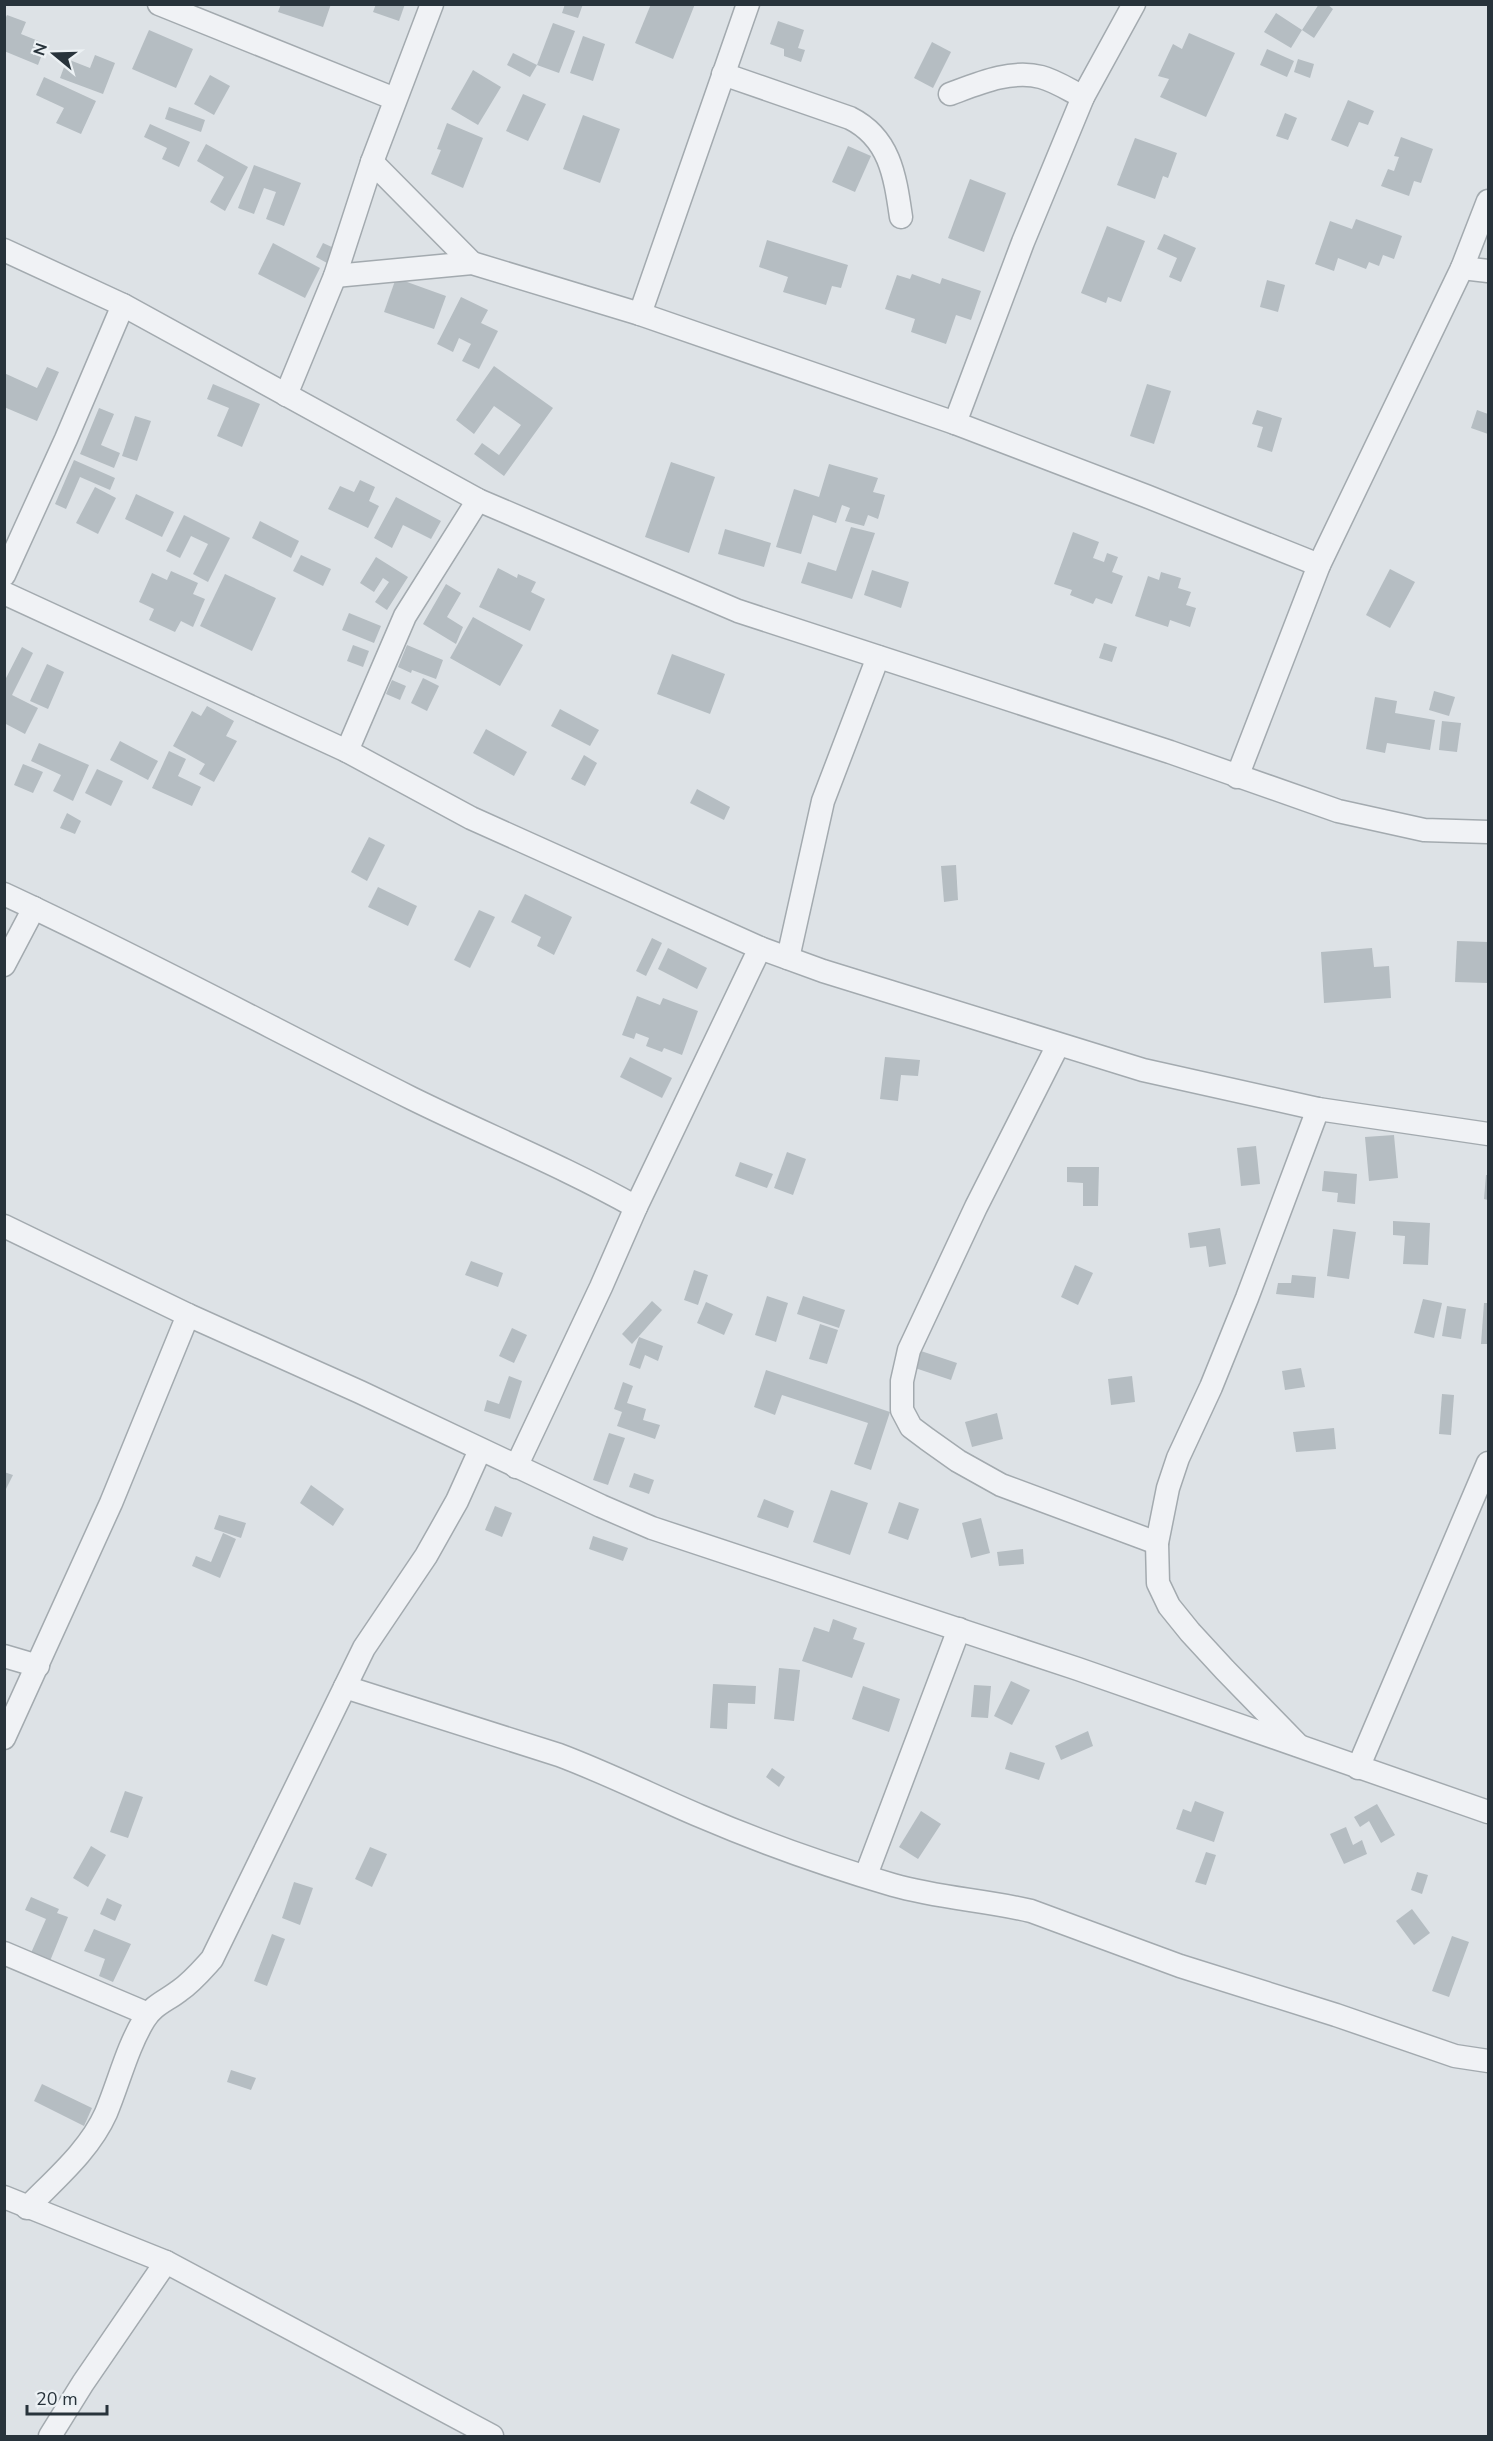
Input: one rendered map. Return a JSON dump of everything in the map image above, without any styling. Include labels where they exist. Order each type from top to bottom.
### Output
[{"type":"street","points":[[159,4],[395,99]]},
{"type":"street","points":[[286,395],[335,276],[372,162],[432,4]]},
{"type":"street","points":[[640,314],[748,4]]},
{"type":"street","points":[[955,423],[1023,242],[1083,97],[1134,4]]},
{"type":"street","points":[[723,74],[849,118],[868,129],[877,137],[889,162],[901,217]]},
{"type":"street","points":[[950,94],[994,79],[1025,75],[1043,78],[1083,97]]},
{"type":"street","points":[[372,162],[472,263]]},
{"type":"street","points":[[1237,777],[1319,565],[1461,268],[1488,201]]},
{"type":"street","points":[[4,250],[123,305],[478,500],[738,611],[1170,752],[1338,811],[1424,830],[1488,832]]},
{"type":"street","points":[[335,276],[472,263],[640,314],[955,423],[1319,565]]},
{"type":"street","points":[[1461,268],[1488,271]]},
{"type":"street","points":[[4,575],[66,439],[123,305]]},
{"type":"street","points":[[347,751],[405,616],[478,500]]},
{"type":"street","points":[[4,593],[347,751],[471,818],[760,948],[1058,1045],[1154,1072],[1318,1109],[1488,1134]]},
{"type":"street","points":[[788,958],[823,801],[878,657]]},
{"type":"street","points":[[4,894],[272,1025],[412,1098],[579,1176],[636,1207]]},
{"type":"street","points":[[4,965],[34,908]]},
{"type":"street","points":[[516,1467],[636,1207],[760,948]]},
{"type":"street","points":[[1058,1045],[982,1196],[909,1350],[902,1381],[902,1410],[911,1426],[927,1439],[958,1461],[1001,1485],[1157,1543]]},
{"type":"street","points":[[1303,1749],[1218,1663],[1169,1606],[1158,1583],[1157,1543],[1168,1488],[1179,1458],[1211,1388],[1247,1298],[1318,1109]]},
{"type":"street","points":[[4,1226],[188,1315],[652,1528],[1078,1669],[1488,1812]]},
{"type":"street","points":[[4,1738],[111,1503],[188,1315]]},
{"type":"street","points":[[27,2208],[82,2152],[105,2115],[136,2035],[148,2014],[158,2003],[177,1993],[193,1980],[212,1959],[363,1648],[426,1556],[456,1502],[480,1450]]},
{"type":"street","points":[[1358,1768],[1488,1463]]},
{"type":"street","points":[[866,1875],[959,1629]]},
{"type":"street","points":[[4,1656],[38,1666]]},
{"type":"street","points":[[345,1687],[535,1746],[593,1768],[702,1817],[866,1875],[935,1895],[1008,1905],[1031,1911],[1180,1966],[1336,2015],[1455,2056],[1488,2061]]},
{"type":"street","points":[[4,1953],[148,2014]]},
{"type":"street","points":[[4,2197],[166,2262],[492,2436]]},
{"type":"street","points":[[50,2436],[83,2383],[166,2262]]},
{"type":"building","points":[[281,4],[331,4],[323,27],[278,12]]},
{"type":"building","points":[[376,4],[405,4],[399,21],[373,12]]},
{"type":"building","points":[[565,4],[583,4],[578,18],[562,13]]},
{"type":"building","points":[[651,4],[695,4],[673,59],[635,43]]},
{"type":"building","points":[[1319,4],[1327,4],[1333,9],[1314,38],[1302,30]]},
{"type":"building","points":[[1276,13],[1302,30],[1291,48],[1264,32]]},
{"type":"building","points":[[7,15],[26,22],[21,34],[46,44],[38,65],[4,51],[4,21]]},
{"type":"building","points":[[778,21],[804,30],[798,48],[805,50],[801,62],[784,56],[784,49],[770,44]]},
{"type":"building","points":[[553,23],[575,31],[559,73],[537,65]]},
{"type":"building","points":[[149,30],[193,49],[176,88],[132,69]]},
{"type":"building","points":[[1189,33],[1235,53],[1206,117],[1160,97],[1169,79],[1158,76],[1173,44],[1182,49]]},
{"type":"building","points":[[583,36],[605,44],[593,81],[570,73]]},
{"type":"building","points":[[932,42],[951,52],[933,88],[914,78]]},
{"type":"building","points":[[1267,49],[1294,61],[1287,77],[1260,65]]},
{"type":"building","points":[[513,53],[537,65],[530,77],[507,65]]},
{"type":"building","points":[[95,55],[115,63],[103,94],[60,78],[67,59],[90,68]]},
{"type":"building","points":[[1298,59],[1314,64],[1310,78],[1294,72]]},
{"type":"building","points":[[473,70],[501,87],[478,125],[451,109]]},
{"type":"building","points":[[210,75],[230,86],[214,115],[194,104]]},
{"type":"building","points":[[44,77],[96,101],[81,134],[56,123],[64,108],[36,95]]},
{"type":"building","points":[[523,94],[546,104],[528,141],[506,131]]},
{"type":"building","points":[[1348,100],[1374,111],[1368,125],[1359,122],[1348,147],[1331,140]]},
{"type":"building","points":[[169,107],[205,120],[201,132],[165,119]]},
{"type":"building","points":[[1285,113],[1297,118],[1288,140],[1276,136]]},
{"type":"building","points":[[583,115],[620,129],[600,183],[563,169]]},
{"type":"building","points":[[447,123],[483,138],[463,188],[431,174],[441,150],[437,149]]},
{"type":"building","points":[[150,124],[190,142],[179,167],[162,159],[167,148],[144,137]]},
{"type":"building","points":[[1401,137],[1433,149],[1421,183],[1414,181],[1409,196],[1381,186],[1388,169],[1394,171],[1399,157],[1394,156]]},
{"type":"building","points":[[1135,138],[1177,153],[1168,178],[1163,176],[1155,199],[1117,185]]},
{"type":"building","points":[[206,144],[248,167],[225,211],[210,202],[224,177],[197,161]]},
{"type":"building","points":[[848,146],[871,156],[855,192],[832,182]]},
{"type":"building","points":[[254,165],[301,183],[284,226],[266,219],[276,192],[264,188],[254,214],[238,208]]},
{"type":"building","points":[[970,179],[1006,193],[984,252],[948,238]]},
{"type":"building","points":[[1356,219],[1402,236],[1394,259],[1383,255],[1379,266],[1369,262],[1366,269],[1338,258],[1334,271],[1315,264],[1330,221],[1352,229]]},
{"type":"building","points":[[1107,226],[1145,241],[1121,302],[1108,297],[1106,303],[1081,293]]},
{"type":"building","points":[[1164,234],[1196,248],[1181,282],[1169,277],[1177,258],[1157,249]]},
{"type":"building","points":[[767,240],[848,265],[841,288],[832,286],[826,305],[783,292],[788,277],[759,267]]},
{"type":"building","points":[[273,243],[320,268],[305,298],[258,274]]},
{"type":"building","points":[[323,243],[334,248],[327,263],[316,257]]},
{"type":"building","points":[[912,274],[940,284],[942,278],[981,291],[971,320],[956,315],[946,344],[911,332],[915,319],[885,309],[897,275],[910,279]]},
{"type":"building","points":[[396,278],[446,296],[434,329],[384,312]]},
{"type":"building","points":[[1267,280],[1285,285],[1278,312],[1260,307]]},
{"type":"building","points":[[461,297],[488,310],[481,323],[498,331],[479,369],[462,361],[471,344],[459,338],[453,352],[437,344]]},
{"type":"building","points":[[494,366],[553,408],[504,476],[474,454],[482,443],[499,455],[521,425],[494,406],[474,434],[456,420]]},
{"type":"building","points":[[47,367],[59,372],[37,421],[4,407],[4,373],[37,388]]},
{"type":"building","points":[[213,384],[260,404],[242,447],[217,436],[229,408],[207,399]]},
{"type":"building","points":[[1147,384],[1171,391],[1154,444],[1130,436]]},
{"type":"building","points":[[99,408],[114,414],[101,445],[120,453],[114,468],[80,454]]},
{"type":"building","points":[[1257,410],[1282,418],[1272,452],[1257,447],[1263,427],[1252,424]]},
{"type":"building","points":[[1477,410],[1488,414],[1488,434],[1471,428]]},
{"type":"building","points":[[135,416],[151,421],[137,461],[122,456]]},
{"type":"building","points":[[74,460],[115,478],[110,490],[80,477],[66,509],[55,504]]},
{"type":"building","points":[[671,462],[715,477],[689,553],[645,537]]},
{"type":"building","points":[[829,464],[878,478],[873,492],[885,495],[878,519],[868,515],[864,526],[845,521],[850,508],[842,505],[836,523],[813,515],[801,554],[776,547],[794,489],[819,497]]},
{"type":"building","points":[[360,480],[375,487],[369,501],[379,506],[368,528],[328,509],[340,486],[354,492]]},
{"type":"building","points":[[95,487],[116,498],[98,534],[76,523]]},
{"type":"building","points":[[136,494],[174,512],[162,537],[125,519]]},
{"type":"building","points":[[396,497],[441,521],[431,539],[403,525],[392,548],[374,538]]},
{"type":"building","points":[[184,515],[230,538],[208,582],[193,574],[208,544],[191,536],[180,558],[166,551]]},
{"type":"building","points":[[260,521],[299,541],[291,558],[252,538]]},
{"type":"building","points":[[851,527],[875,533],[852,599],[801,583],[808,562],[836,571]]},
{"type":"building","points":[[725,529],[771,543],[764,567],[718,554]]},
{"type":"building","points":[[1073,532],[1099,542],[1093,558],[1104,562],[1107,553],[1118,557],[1112,572],[1123,576],[1112,604],[1096,598],[1093,604],[1070,595],[1072,590],[1054,584]]},
{"type":"building","points":[[301,555],[331,569],[323,586],[293,571]]},
{"type":"building","points":[[376,557],[408,577],[387,610],[375,602],[389,582],[383,578],[374,592],[360,583]]},
{"type":"building","points":[[498,568],[517,578],[518,574],[536,582],[531,592],[545,599],[530,631],[479,607]]},
{"type":"building","points":[[1390,569],[1415,582],[1390,628],[1366,615]]},
{"type":"building","points":[[872,570],[909,582],[901,608],[864,595]]},
{"type":"building","points":[[171,571],[198,583],[193,594],[205,599],[193,627],[181,621],[175,632],[149,620],[154,609],[139,602],[152,573],[167,580]]},
{"type":"building","points":[[1161,572],[1181,578],[1178,588],[1191,592],[1186,605],[1196,608],[1190,627],[1170,620],[1168,627],[1135,616],[1148,576],[1159,580]]},
{"type":"building","points":[[225,574],[276,598],[252,651],[200,626]]},
{"type":"building","points":[[446,584],[461,593],[447,617],[463,627],[456,644],[423,624]]},
{"type":"building","points":[[349,613],[381,626],[374,643],[342,630]]},
{"type":"building","points":[[473,617],[523,645],[500,686],[450,658]]},
{"type":"building","points":[[1104,643],[1117,647],[1112,662],[1099,658]]},
{"type":"building","points":[[353,645],[369,651],[363,667],[347,661]]},
{"type":"building","points":[[407,645],[443,660],[436,679],[412,670],[411,673],[398,667]]},
{"type":"building","points":[[22,647],[33,653],[12,695],[38,708],[25,734],[4,723],[4,682]]},
{"type":"building","points":[[672,654],[725,674],[710,714],[657,694]]},
{"type":"building","points":[[47,664],[64,672],[48,709],[30,701]]},
{"type":"building","points":[[423,678],[439,686],[427,711],[411,703]]},
{"type":"building","points":[[392,680],[406,686],[400,700],[386,694]]},
{"type":"building","points":[[1434,691],[1455,697],[1449,716],[1429,710]]},
{"type":"building","points":[[1375,697],[1397,701],[1395,713],[1435,720],[1430,750],[1387,743],[1385,753],[1366,749]]},
{"type":"building","points":[[207,706],[234,721],[226,736],[237,741],[214,782],[199,774],[205,764],[173,746],[192,711],[201,716]]},
{"type":"building","points":[[560,709],[599,730],[590,746],[551,726]]},
{"type":"building","points":[[1442,721],[1461,723],[1457,752],[1439,750]]},
{"type":"building","points":[[486,729],[527,752],[514,776],[473,753]]},
{"type":"building","points":[[120,741],[158,761],[148,780],[110,760]]},
{"type":"building","points":[[39,743],[89,765],[73,801],[53,791],[61,775],[31,761]]},
{"type":"building","points":[[169,751],[186,759],[178,776],[201,787],[192,806],[152,788]]},
{"type":"building","points":[[584,755],[597,763],[585,786],[571,779]]},
{"type":"building","points":[[23,764],[43,772],[33,793],[14,785]]},
{"type":"building","points":[[97,769],[123,781],[111,806],[85,793]]},
{"type":"building","points":[[697,789],[730,807],[724,820],[690,803]]},
{"type":"building","points":[[67,813],[81,821],[75,834],[60,828]]},
{"type":"building","points":[[369,837],[385,845],[367,881],[351,872]]},
{"type":"building","points":[[956,865],[958,900],[944,902],[941,866]]},
{"type":"building","points":[[378,887],[417,906],[408,926],[368,907]]},
{"type":"building","points":[[525,894],[572,917],[554,955],[537,946],[541,937],[511,922]]},
{"type":"building","points":[[479,910],[495,917],[470,968],[454,960]]},
{"type":"building","points":[[652,938],[662,943],[646,976],[636,971]]},
{"type":"building","points":[[1457,941],[1488,942],[1488,983],[1455,982]]},
{"type":"building","points":[[668,948],[707,968],[697,989],[658,969]]},
{"type":"building","points":[[1372,948],[1374,967],[1389,966],[1391,998],[1324,1003],[1321,952]]},
{"type":"building","points":[[637,996],[660,1005],[663,998],[698,1011],[682,1055],[664,1048],[662,1052],[646,1046],[649,1038],[636,1033],[634,1039],[622,1035]]},
{"type":"building","points":[[630,1057],[672,1078],[662,1098],[620,1077]]},
{"type":"building","points":[[885,1057],[920,1060],[918,1076],[901,1075],[898,1101],[880,1099]]},
{"type":"building","points":[[1394,1135],[1398,1178],[1369,1181],[1365,1137]]},
{"type":"building","points":[[1256,1146],[1260,1184],[1241,1186],[1237,1148]]},
{"type":"building","points":[[787,1152],[806,1159],[793,1195],[774,1188]]},
{"type":"building","points":[[740,1162],[773,1174],[767,1188],[735,1176]]},
{"type":"building","points":[[1067,1167],[1099,1167],[1098,1206],[1083,1206],[1083,1183],[1067,1182]]},
{"type":"building","points":[[1324,1171],[1357,1174],[1355,1204],[1337,1202],[1338,1193],[1322,1191]]},
{"type":"building","points":[[1486,1175],[1488,1175],[1488,1200],[1484,1199]]},
{"type":"building","points":[[1393,1221],[1430,1223],[1428,1265],[1403,1264],[1405,1236],[1393,1235]]},
{"type":"building","points":[[1220,1228],[1226,1264],[1209,1267],[1206,1246],[1190,1248],[1188,1233]]},
{"type":"building","points":[[1333,1229],[1356,1232],[1349,1279],[1327,1276]]},
{"type":"building","points":[[471,1261],[503,1273],[498,1287],[465,1275]]},
{"type":"building","points":[[1075,1265],[1093,1273],[1078,1305],[1061,1297]]},
{"type":"building","points":[[694,1270],[708,1275],[698,1305],[684,1300]]},
{"type":"building","points":[[1292,1275],[1316,1277],[1314,1298],[1276,1294],[1278,1283],[1291,1283]]},
{"type":"building","points":[[767,1296],[788,1303],[776,1342],[755,1335]]},
{"type":"building","points":[[803,1296],[845,1310],[839,1328],[797,1314]]},
{"type":"building","points":[[1423,1299],[1442,1303],[1434,1338],[1414,1333]]},
{"type":"building","points":[[652,1301],[662,1310],[632,1344],[622,1334]]},
{"type":"building","points":[[706,1302],[733,1314],[724,1335],[697,1323]]},
{"type":"building","points":[[1484,1303],[1488,1303],[1488,1344],[1481,1344]]},
{"type":"building","points":[[1447,1306],[1466,1309],[1461,1339],[1442,1336]]},
{"type":"building","points":[[820,1324],[838,1330],[827,1364],[809,1359]]},
{"type":"building","points":[[512,1328],[527,1335],[514,1363],[499,1356]]},
{"type":"building","points":[[639,1337],[663,1346],[658,1361],[645,1355],[640,1369],[629,1365]]},
{"type":"building","points":[[921,1351],[957,1363],[951,1380],[915,1368]]},
{"type":"building","points":[[1301,1368],[1305,1387],[1285,1390],[1282,1371]]},
{"type":"building","points":[[766,1370],[890,1412],[871,1470],[854,1464],[868,1423],[782,1395],[775,1415],[754,1407]]},
{"type":"building","points":[[509,1376],[522,1381],[510,1419],[484,1411],[487,1400],[499,1404]]},
{"type":"building","points":[[1132,1376],[1135,1402],[1111,1405],[1108,1379]]},
{"type":"building","points":[[623,1382],[633,1386],[627,1403],[646,1409],[643,1420],[660,1425],[655,1439],[617,1426],[622,1412],[614,1409]]},
{"type":"building","points":[[1442,1394],[1454,1395],[1451,1435],[1439,1434]]},
{"type":"building","points":[[997,1413],[1003,1439],[972,1447],[965,1422]]},
{"type":"building","points":[[1334,1428],[1336,1449],[1296,1452],[1293,1432]]},
{"type":"building","points":[[609,1433],[625,1438],[608,1485],[593,1480]]},
{"type":"building","points":[[4,1472],[13,1475],[4,1493]]},
{"type":"building","points":[[634,1473],[654,1480],[649,1494],[629,1487]]},
{"type":"building","points":[[311,1485],[344,1509],[333,1526],[300,1503]]},
{"type":"building","points":[[831,1490],[868,1503],[850,1555],[813,1542]]},
{"type":"building","points":[[764,1499],[794,1511],[788,1528],[757,1517]]},
{"type":"building","points":[[899,1502],[919,1509],[908,1540],[888,1533]]},
{"type":"building","points":[[495,1506],[512,1513],[502,1537],[485,1530]]},
{"type":"building","points":[[219,1515],[246,1523],[241,1538],[214,1529]]},
{"type":"building","points":[[981,1518],[990,1553],[971,1558],[962,1523]]},
{"type":"building","points":[[223,1533],[236,1539],[220,1578],[192,1566],[196,1556],[211,1562]]},
{"type":"building","points":[[593,1536],[628,1548],[623,1561],[589,1549]]},
{"type":"building","points":[[1023,1549],[1024,1564],[999,1566],[997,1552]]},
{"type":"building","points":[[833,1619],[857,1628],[853,1639],[865,1643],[852,1678],[802,1661],[814,1627],[829,1632]]},
{"type":"building","points":[[779,1668],[800,1670],[794,1721],[774,1719]]},
{"type":"building","points":[[1011,1681],[1030,1690],[1012,1725],[994,1716]]},
{"type":"building","points":[[713,1684],[756,1686],[755,1704],[728,1703],[727,1729],[710,1728]]},
{"type":"building","points":[[974,1685],[991,1686],[988,1718],[971,1717]]},
{"type":"building","points":[[863,1686],[900,1699],[889,1732],[852,1719]]},
{"type":"building","points":[[1088,1731],[1093,1746],[1061,1760],[1055,1746]]},
{"type":"building","points":[[1010,1752],[1045,1763],[1039,1780],[1005,1769]]},
{"type":"building","points":[[772,1768],[785,1777],[779,1787],[766,1777]]},
{"type":"building","points":[[125,1791],[143,1797],[128,1838],[110,1832]]},
{"type":"building","points":[[1195,1801],[1224,1812],[1214,1842],[1176,1829],[1183,1809],[1191,1812]]},
{"type":"building","points":[[1377,1804],[1395,1835],[1381,1843],[1369,1821],[1360,1827],[1354,1817]]},
{"type":"building","points":[[921,1811],[941,1824],[918,1859],[899,1847]]},
{"type":"building","points":[[1346,1827],[1353,1845],[1362,1840],[1367,1854],[1344,1864],[1330,1834]]},
{"type":"building","points":[[91,1846],[106,1855],[88,1887],[73,1878]]},
{"type":"building","points":[[370,1847],[387,1854],[372,1887],[355,1879]]},
{"type":"building","points":[[1206,1852],[1216,1855],[1206,1885],[1195,1882]]},
{"type":"building","points":[[1417,1872],[1428,1875],[1422,1894],[1411,1890]]},
{"type":"building","points":[[294,1882],[313,1888],[300,1925],[282,1918]]},
{"type":"building","points":[[31,1897],[59,1909],[57,1913],[68,1917],[50,1961],[31,1953],[46,1919],[25,1910]]},
{"type":"building","points":[[107,1898],[122,1905],[115,1921],[100,1914]]},
{"type":"building","points":[[1412,1909],[1430,1933],[1414,1945],[1396,1921]]},
{"type":"building","points":[[94,1929],[131,1944],[113,1982],[99,1976],[105,1959],[84,1951]]},
{"type":"building","points":[[272,1934],[285,1939],[267,1986],[254,1981]]},
{"type":"building","points":[[1452,1936],[1469,1942],[1449,1997],[1432,1991]]},
{"type":"building","points":[[231,2070],[256,2078],[251,2090],[227,2082]]},
{"type":"building","points":[[42,2084],[92,2108],[84,2126],[34,2101]]}]
